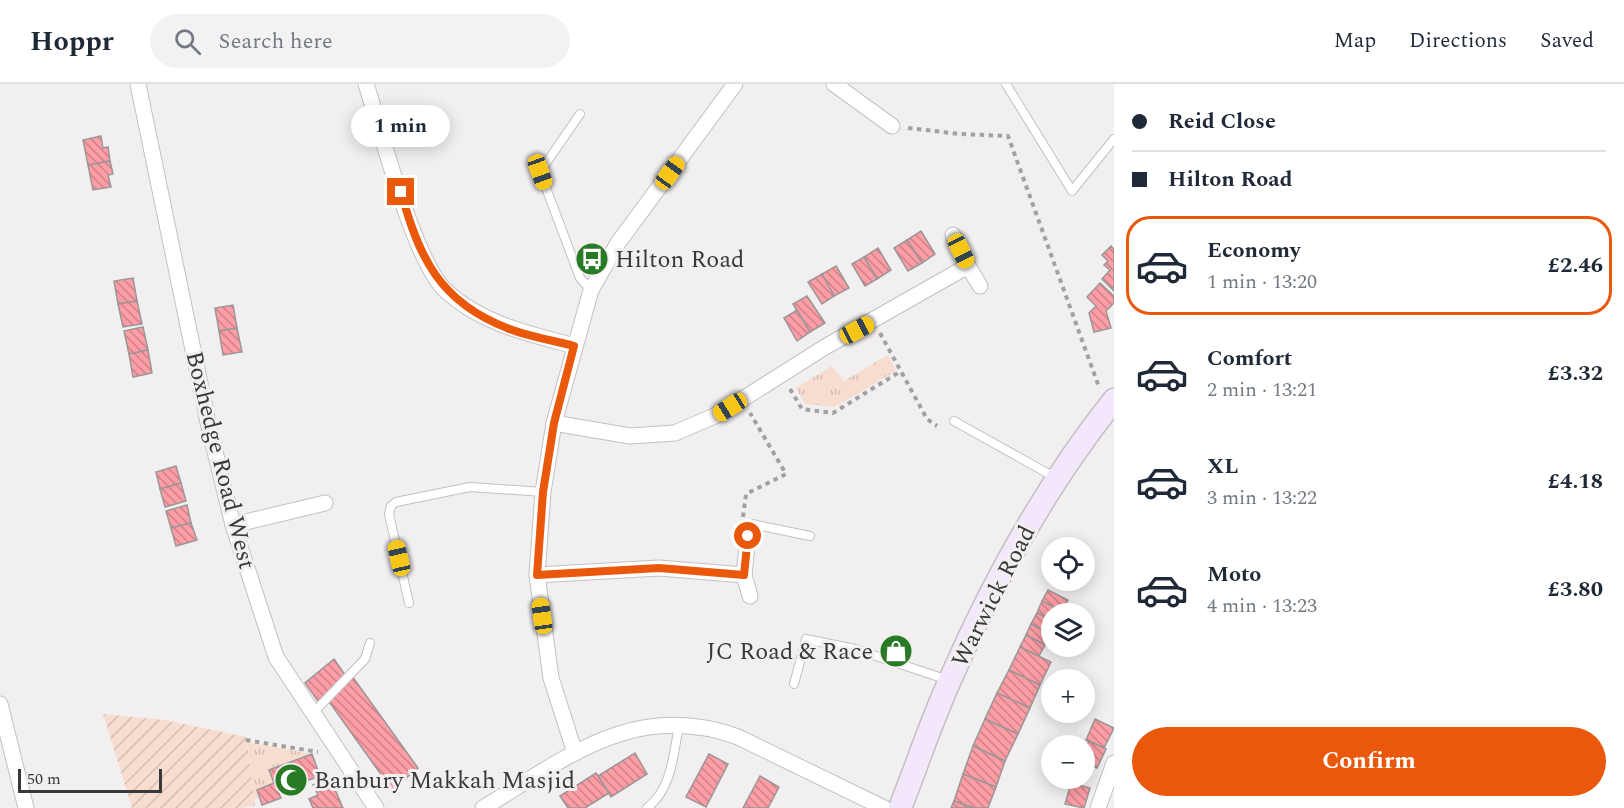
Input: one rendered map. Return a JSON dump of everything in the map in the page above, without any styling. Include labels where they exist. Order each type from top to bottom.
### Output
[{"type":"main road","name":"Warwick Road","points":[[900,808],[950,680],[1018,544],[1057,478],[1110,405]]},
{"type":"street","name":"Boxhedge Road West","points":[[138,84],[209,427],[233,525],[276,657],[376,808]]},
{"type":"street","points":[[366,84],[408,217],[438,282],[456,300],[507,328],[574,346]]},
{"type":"street","points":[[575,753],[551,678],[537,575],[543,492],[554,423],[591,290],[618,243],[735,84]]},
{"type":"street","points":[[834,84],[892,126]]},
{"type":"street","points":[[953,235],[980,286]]},
{"type":"street","points":[[554,423],[630,436],[675,433],[719,414],[781,375],[968,266]]},
{"type":"street","points":[[233,525],[325,503]]},
{"type":"street","points":[[748,536],[744,575],[750,596]]},
{"type":"street","points":[[537,575],[659,568],[744,575]]},
{"type":"street","points":[[0,704],[26,808]]},
{"type":"street","points":[[483,808],[575,753],[622,731],[655,725],[679,724],[714,728],[738,737],[884,808]]},
{"type":"street","points":[[1098,808],[1114,763]]},
{"type":"lane","points":[[1006,84],[1072,191],[1114,139]]},
{"type":"lane","points":[[580,114],[540,172],[580,278],[591,290]]},
{"type":"lane","points":[[954,421],[1057,478]]},
{"type":"lane","points":[[409,603],[389,514],[391,506],[396,502],[470,487],[543,492]]},
{"type":"lane","points":[[748,536],[752,524],[810,536]]},
{"type":"lane","points":[[794,684],[806,639],[855,649],[950,680]]},
{"type":"lane","points":[[312,714],[365,658],[370,643]]},
{"type":"lane","points":[[647,808],[658,800],[666,786],[679,724]]},
{"type":"path","points":[[892,126],[960,134],[1008,136],[1110,405]]},
{"type":"path","points":[[874,321],[927,419],[937,426]]},
{"type":"path","points":[[781,375],[802,408],[833,412],[901,371]]},
{"type":"path","points":[[742,400],[786,474],[746,494],[742,514],[748,536]]},
{"type":"path","points":[[246,740],[340,756]]},
{"type":"green space","points":[[888,355],[896,371],[835,407],[805,404],[796,388],[832,366],[844,381]]},
{"type":"green space","points":[[103,714],[165,720],[246,737],[255,805],[241,808],[132,808]]},
{"type":"green space","points":[[247,742],[312,754],[269,770],[274,783],[257,790],[259,797],[254,800]]},
{"type":"building","points":[[101,136],[103,148],[108,147],[110,161],[88,165],[83,140]]},
{"type":"building","points":[[110,161],[113,174],[108,175],[111,187],[93,190],[88,165]]},
{"type":"building","points":[[921,231],[935,254],[922,263],[907,240]]},
{"type":"building","points":[[907,240],[922,263],[908,271],[894,248]]},
{"type":"building","points":[[1111,246],[1114,249],[1114,291],[1102,279],[1110,270],[1104,265],[1108,261],[1102,255]]},
{"type":"building","points":[[878,248],[891,270],[877,279],[864,257]]},
{"type":"building","points":[[864,257],[877,279],[865,286],[852,264]]},
{"type":"building","points":[[836,266],[849,288],[834,296],[822,274]]},
{"type":"building","points":[[822,274],[834,296],[822,304],[808,282]]},
{"type":"building","points":[[133,278],[137,301],[118,304],[114,281]]},
{"type":"building","points":[[1100,283],[1114,296],[1114,303],[1106,311],[1111,328],[1094,332],[1089,313],[1096,306],[1087,297]]},
{"type":"building","points":[[807,296],[825,323],[810,332],[793,304]]},
{"type":"building","points":[[137,301],[142,324],[123,327],[118,304]]},
{"type":"building","points":[[233,305],[237,328],[219,331],[215,308]]},
{"type":"building","points":[[797,310],[810,332],[797,341],[784,318]]},
{"type":"building","points":[[143,327],[148,350],[129,354],[124,331]]},
{"type":"building","points":[[237,328],[242,352],[223,355],[219,331]]},
{"type":"building","points":[[148,350],[152,373],[133,377],[129,354]]},
{"type":"building","points":[[176,466],[181,483],[160,489],[156,472]]},
{"type":"building","points":[[181,483],[186,501],[165,507],[160,489]]},
{"type":"building","points":[[187,505],[191,523],[171,528],[166,511]]},
{"type":"building","points":[[191,523],[197,540],[176,546],[171,528]]},
{"type":"building","points":[[1047,591],[1068,600],[1066,603],[1042,601]]},
{"type":"building","points":[[1041,603],[1041,615],[1037,613]]},
{"type":"building","points":[[1037,613],[1041,615],[1041,629],[1031,624]]},
{"type":"building","points":[[1031,624],[1041,629],[1041,643],[1026,635]]},
{"type":"building","points":[[1026,635],[1041,643],[1041,652],[1039,656],[1020,647]]},
{"type":"building","name":"JC Road & Race","points":[[889,642],[907,647],[904,659],[885,655]]},
{"type":"building","points":[[1020,647],[1051,662],[1048,669],[1041,669],[1040,685],[1009,670]]},
{"type":"building","points":[[334,659],[345,675],[318,701],[305,683]]},
{"type":"building","points":[[1009,670],[1040,685],[1030,708],[997,693]]},
{"type":"building","points":[[352,676],[418,768],[392,790],[328,700]]},
{"type":"building","points":[[997,693],[1030,708],[1018,734],[985,719]]},
{"type":"building","points":[[985,719],[1018,734],[1005,761],[973,746]]},
{"type":"building","points":[[1095,719],[1114,728],[1104,748],[1095,744],[1095,735],[1088,735]]},
{"type":"building","points":[[1095,744],[1106,749],[1097,768],[1095,767]]},
{"type":"building","points":[[973,746],[1005,761],[996,787],[963,774]]},
{"type":"building","points":[[635,753],[647,774],[611,797],[598,776]]},
{"type":"building","name":"Banbury Makkah Masjid","points":[[312,754],[320,776],[278,791],[281,798],[262,805],[257,790],[274,783],[269,770]]},
{"type":"building","points":[[709,754],[728,764],[706,807],[686,797]]},
{"type":"building","points":[[596,773],[609,793],[585,808],[568,808],[560,796]]},
{"type":"building","points":[[963,774],[996,787],[988,808],[974,808],[954,801]]},
{"type":"building","points":[[760,776],[779,787],[768,808],[743,808]]},
{"type":"building","points":[[330,778],[343,808],[313,808],[309,799],[318,795],[313,785]]},
{"type":"building","points":[[1069,789],[1090,789],[1084,808],[1065,804]]},
{"type":"building","points":[[954,801],[974,808],[951,808]]},
{"type":"place","name":"Hilton Road","points":[[592,259]]},
{"type":"place","name":"JC Road & Race","points":[[896,651]]},
{"type":"place","name":"Banbury Makkah Masjid","points":[[291,780]]},
{"type":"route","points":[[401,192],[408,217],[432,274],[456,300],[507,328],[574,346],[554,423],[543,492],[537,575],[659,568],[744,575],[748,536]]}]
